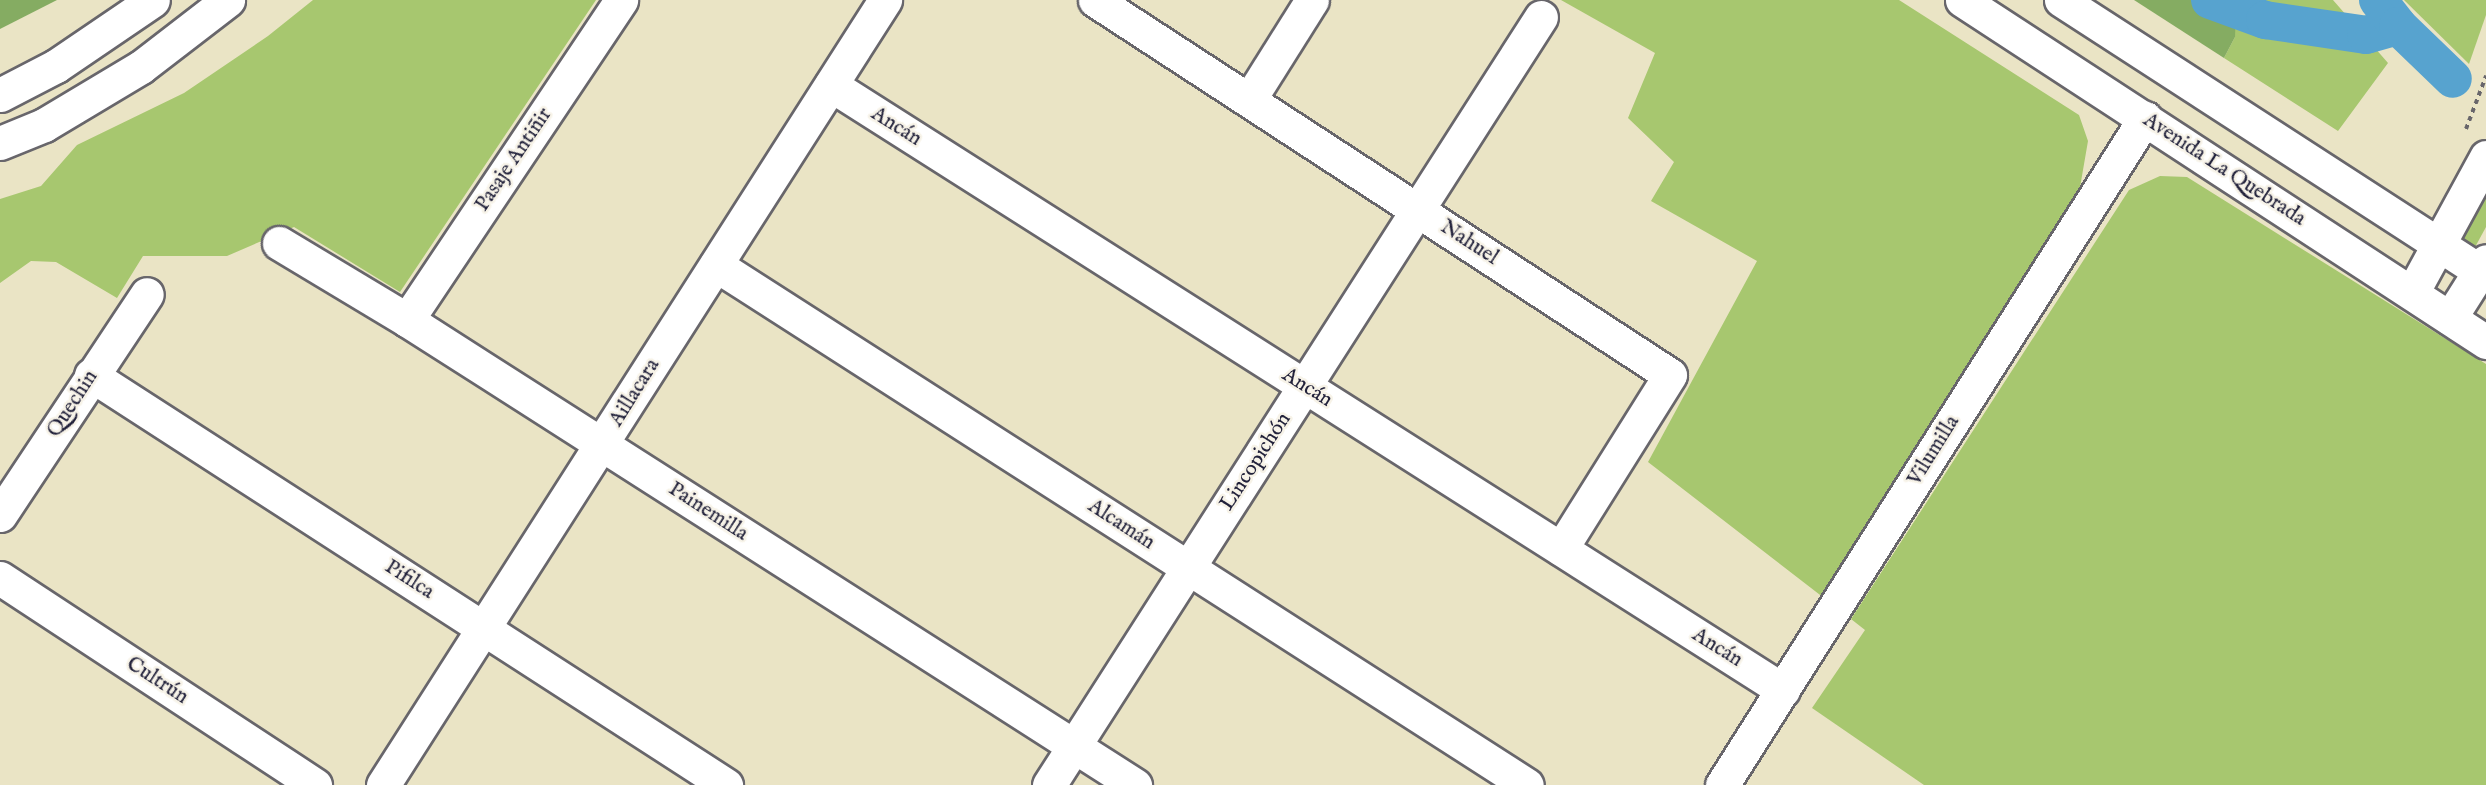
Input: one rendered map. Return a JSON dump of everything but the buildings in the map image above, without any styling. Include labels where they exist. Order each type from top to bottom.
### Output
[{"type":"street","points":[[0,95],[56,66],[153,0]]},
{"type":"street","points":[[0,143],[44,125],[141,67],[228,0]]},
{"type":"street","name":"Pasaje Antiñir","points":[[406,320],[621,0]]},
{"type":"street","name":"Aillacara","points":[[383,785],[885,0]]},
{"type":"street","name":"Nahuel","points":[[1095,0],[1670,375],[1561,549]]},
{"type":"street","points":[[1249,100],[1312,0]]},
{"type":"street","name":"Avenida La Quebrada","points":[[1962,0],[2486,342]]},
{"type":"street","points":[[2061,0],[2439,246],[2484,269],[2450,318]]},
{"type":"street","name":"Lincopichón","points":[[1049,785],[1541,17]]},
{"type":"street","name":"Ancán","points":[[831,85],[1783,690]]},
{"type":"street","name":"Vilumilla","points":[[1722,785],[2145,118]]},
{"type":"street","points":[[2412,293],[2486,157]]},
{"type":"street","name":"Painemilla","points":[[279,243],[602,444],[1135,785]]},
{"type":"street","name":"Alcamán","points":[[716,265],[1527,785]]},
{"type":"street","name":"Quechin","points":[[0,514],[147,294]]},
{"type":"street","name":"Pifilca","points":[[91,375],[726,785]]},
{"type":"street","name":"Cultrún","points":[[0,578],[315,785]]},
{"type":"green space","points":[[0,0],[57,0],[0,29]]},
{"type":"green space","points":[[313,0],[596,0],[400,292],[294,227],[227,256],[143,256],[117,298],[56,262],[31,261],[0,283],[0,199],[41,186],[77,145],[184,93],[268,36]]},
{"type":"green space","points":[[1561,0],[1899,0],[2079,115],[2088,141],[2078,199],[1824,598],[1648,462],[1757,261],[1651,201],[1674,162],[1628,118],[1655,53]]},
{"type":"green space","points":[[2134,0],[2210,0],[2236,10],[2235,37],[2224,58]]},
{"type":"green space","points":[[2210,0],[2333,0],[2388,63],[2338,131],[2224,58],[2235,37]]},
{"type":"green space","points":[[2404,0],[2486,0],[2486,15],[2469,64]]},
{"type":"green space","points":[[2160,176],[2187,177],[2486,364],[2486,785],[1924,785],[1812,708],[1865,630],[1851,619],[2129,190]]},
{"type":"green space","points":[[2486,189],[2486,227],[2474,249],[2460,241]]},
{"type":"waterway","points":[[2210,0],[2265,20],[2366,35],[2398,26]]},
{"type":"waterway","points":[[2378,0],[2398,26],[2453,79]]}]
